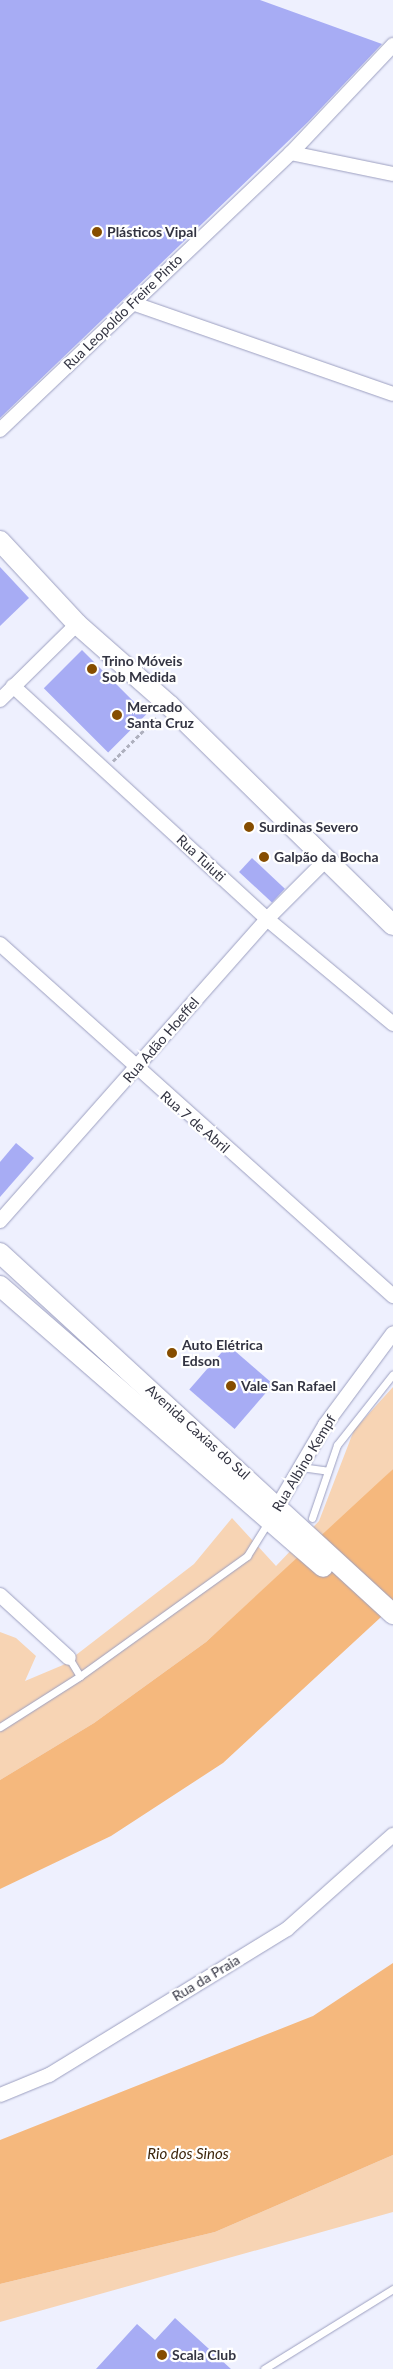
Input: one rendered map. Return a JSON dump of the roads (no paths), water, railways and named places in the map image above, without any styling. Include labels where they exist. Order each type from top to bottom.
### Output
[{"type":"street","name":"Rua Leopoldo Freire Pinto","points":[[0,430],[291,153],[393,45]]},
{"type":"street","points":[[291,153],[393,174]]},
{"type":"street","points":[[132,303],[393,394]]},
{"type":"street","points":[[0,541],[77,624],[169,706],[324,861],[393,925]]},
{"type":"street","points":[[0,700],[77,624]]},
{"type":"street","name":"Rua Tuiuti","points":[[13,686],[106,769],[266,919],[393,1024]]},
{"type":"street","name":"Rua Adão Hoeffel","points":[[0,1221],[136,1070],[266,919],[324,861]]},
{"type":"street","name":"Rua 7 de Abril","points":[[0,944],[136,1070],[393,1296]]},
{"type":"street","name":"Avenida Caxias do Sul","points":[[0,1253],[273,1513]]},
{"type":"street","name":"Avenida Caxias do Sul","points":[[0,1286],[273,1513],[307,1534],[391,1620]]},
{"type":"street","name":"Rua Albino Kempf","points":[[273,1513],[325,1425],[393,1333]]},
{"type":"street","points":[[0,1595],[68,1658]]},
{"type":"street","name":"Rua da Praia","points":[[0,2094],[49,2074],[287,1929],[393,1834]]},
{"type":"lane","points":[[307,1534],[336,1445],[393,1374]]},
{"type":"lane","points":[[300,1467],[328,1472]]},
{"type":"lane","points":[[0,1727],[80,1676],[247,1556],[273,1513]]},
{"type":"lane","points":[[68,1658],[80,1676]]},
{"type":"lane","points":[[264,2369],[393,2289]]},
{"type":"water","points":[[393,1469],[393,1606],[223,1763],[111,1836],[0,1889],[0,1780],[94,1723],[206,1642]]},
{"type":"water","name":"Rio dos Sinos","points":[[393,1963],[393,2155],[215,2232],[0,2284],[0,2140],[313,2016]]},
{"type":"place","name":"Plásticos Vipal","points":[[97,232]]},
{"type":"place","name":"Trino Móveis Sob Medida","points":[[92,669]]},
{"type":"place","name":"Mercado Santa Cruz","points":[[117,715]]},
{"type":"place","name":"Surdinas Severo","points":[[249,827]]},
{"type":"place","name":"Galpão da Bocha","points":[[264,857]]},
{"type":"place","name":"Auto Elétrica Edson","points":[[172,1353]]},
{"type":"place","name":"Vale San Rafael","points":[[231,1386]]},
{"type":"place","name":"Scala Club","points":[[162,2355]]}]
